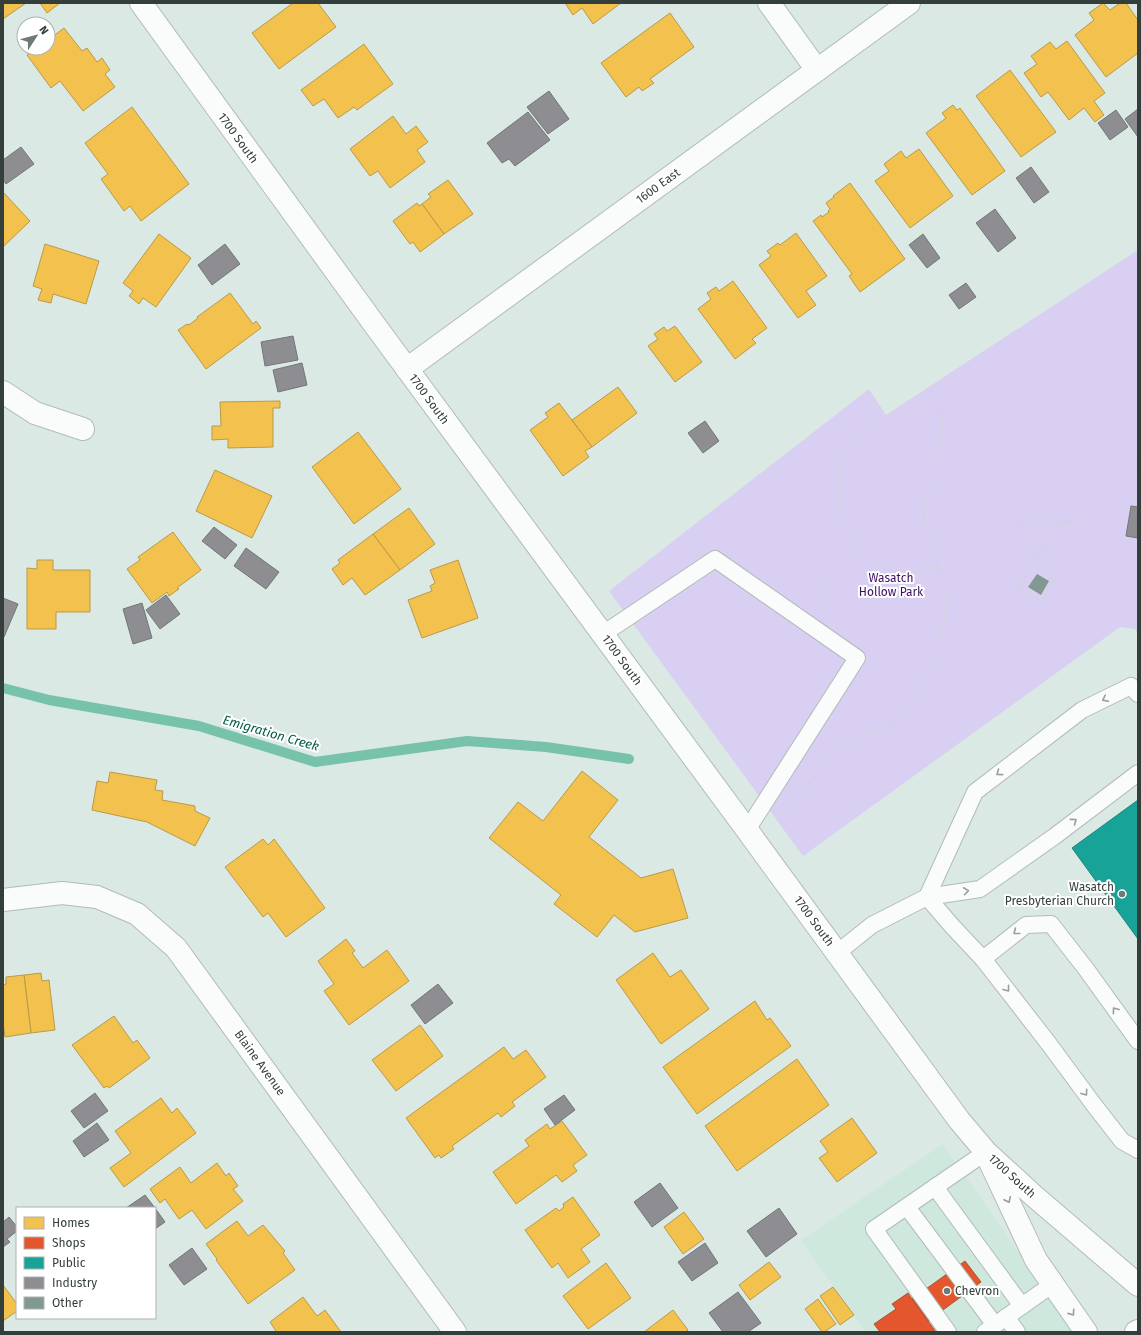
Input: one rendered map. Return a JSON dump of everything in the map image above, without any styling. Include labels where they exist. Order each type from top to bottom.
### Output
[{"type":"street","name":"1700 South","points":[[141,3],[407,369],[959,1120],[986,1152],[1034,1196],[1138,1285]]},
{"type":"street","points":[[769,3],[817,70]]},
{"type":"street","name":"1600 East","points":[[407,369],[909,3]]},
{"type":"street","points":[[3,392],[35,413],[82,429]]},
{"type":"street","name":"Blaine Avenue","points":[[3,900],[62,893],[97,897],[137,914],[176,948],[455,1332]]},
{"type":"street","points":[[986,1152],[1036,1260],[1086,1332]]},
{"type":"lane","points":[[603,634],[715,559],[857,658],[747,830]]},
{"type":"lane","points":[[927,897],[975,792],[1082,710],[1131,686],[1138,694]]},
{"type":"lane","points":[[837,953],[872,925],[927,897],[980,889],[1055,836],[1138,773]]},
{"type":"lane","points":[[927,897],[983,959],[1122,1141],[1138,1150]]},
{"type":"lane","points":[[983,959],[1026,925],[1051,924],[1138,1041]]},
{"type":"lane","points":[[948,1332],[874,1229],[986,1152]]},
{"type":"lane","points":[[935,1187],[1022,1306]]},
{"type":"lane","points":[[907,1207],[996,1325],[1017,1332]]},
{"type":"lane","points":[[996,1325],[1053,1284]]},
{"type":"path","points":[[792,815],[801,797],[817,774],[830,759],[853,741],[884,728],[905,714],[922,688],[932,666],[945,622],[948,599],[939,567],[924,517],[944,411],[925,408],[902,411],[869,424],[847,446],[839,476],[839,500],[846,529],[863,553],[880,566],[898,572],[919,572],[939,567]]},
{"type":"path","points":[[1135,462],[1138,469]]},
{"type":"path","points":[[1068,520],[1037,558],[1017,587],[1040,601],[1054,581],[1037,558],[1019,524],[1047,523],[1068,520],[1089,518],[1119,518],[1129,520]]},
{"type":"shaded area","points":[[943,1144],[1074,1332],[866,1332],[801,1240]]},
{"type":"green space","name":"Wasatch Hollow Park","points":[[1138,250],[1138,633],[1135,629],[1120,627],[803,856],[609,591],[869,389],[886,415]]},
{"type":"building: Homes","points":[[3,3],[26,3],[3,19]]},
{"type":"building: Homes","points":[[40,3],[60,3],[47,13]]},
{"type":"building: Homes","points":[[293,3],[318,3],[336,27],[279,69],[252,33]]},
{"type":"building: Homes","points":[[565,3],[621,3],[593,24],[582,8],[573,15]]},
{"type":"building: Homes","points":[[1103,3],[1110,10],[1120,3],[1126,3],[1138,20],[1138,53],[1106,77],[1075,35],[1094,20],[1089,13]]},
{"type":"building: Homes","points":[[670,13],[694,47],[650,79],[654,83],[642,91],[639,87],[626,97],[601,63]]},
{"type":"building: Homes","points":[[64,28],[82,51],[87,48],[97,62],[102,58],[110,70],[105,74],[115,87],[83,111],[60,81],[51,88],[28,56],[56,56],[56,34]]},
{"type":"building: Homes","points":[[1067,41],[1105,93],[1094,101],[1104,115],[1095,122],[1084,108],[1069,120],[1048,92],[1041,97],[1024,73],[1037,64],[1031,56],[1050,42],[1056,49]]},
{"type":"building: Homes","points":[[364,44],[393,84],[357,110],[354,107],[338,118],[324,99],[313,106],[301,90]]},
{"type":"building: Homes","points":[[1010,70],[1056,132],[1021,157],[976,96]]},
{"type":"building: Homes","points":[[953,105],[957,110],[960,108],[1005,171],[972,195],[926,133],[946,118],[942,113]]},
{"type":"building: Homes","points":[[132,107],[189,184],[141,221],[130,206],[124,211],[101,179],[108,174],[85,143]]},
{"type":"building: Homes","points":[[393,116],[406,134],[416,126],[428,142],[417,150],[425,162],[390,188],[378,171],[370,176],[350,149]]},
{"type":"building: Homes","points":[[919,149],[953,196],[910,228],[875,181],[889,171],[884,164],[901,151],[906,158]]},
{"type":"building: Homes","points":[[448,180],[473,214],[444,234],[422,204],[431,197],[428,194]]},
{"type":"building: Homes","points":[[850,183],[905,259],[860,292],[849,276],[852,274],[813,221],[821,215],[822,217],[829,212],[828,211],[830,209],[826,203]]},
{"type":"building: Homes","points":[[3,192],[30,221],[3,247]]},
{"type":"building: Homes","points":[[417,203],[419,206],[422,204],[444,234],[420,252],[413,242],[410,244],[393,221]]},
{"type":"building: Homes","points":[[796,233],[827,276],[806,291],[816,305],[798,318],[759,265],[771,256],[767,251],[778,243],[780,245]]},
{"type":"building: Homes","points":[[159,234],[191,258],[156,307],[143,298],[139,304],[129,296],[133,291],[123,283]]},
{"type":"building: Homes","points":[[45,244],[99,261],[86,304],[53,294],[51,303],[38,300],[42,289],[33,286]]},
{"type":"building: Homes","points":[[733,281],[767,328],[752,339],[756,343],[735,359],[698,309],[711,299],[707,293],[716,287],[719,291]]},
{"type":"building: Homes","points":[[230,293],[253,324],[256,321],[261,328],[206,369],[178,330],[187,324],[189,325],[198,318],[197,317]]},
{"type":"building: Homes","points":[[675,326],[702,362],[675,382],[648,346],[658,339],[654,334],[664,327],[667,331]]},
{"type":"building: Homes","points":[[618,387],[637,413],[592,447],[572,420]]},
{"type":"building: Homes","points":[[280,401],[280,408],[273,408],[273,447],[228,448],[228,439],[212,440],[212,426],[221,426],[220,402]]},
{"type":"building: Homes","points":[[559,403],[592,447],[585,451],[589,457],[563,476],[530,430],[548,417],[545,413]]},
{"type":"building: Homes","points":[[358,432],[401,489],[354,524],[312,467]]},
{"type":"building: Homes","points":[[215,470],[272,496],[252,538],[196,511]]},
{"type":"building: Homes","points":[[409,508],[435,544],[400,570],[373,534]]},
{"type":"building: Homes","points":[[173,532],[201,570],[169,596],[167,592],[152,603],[127,569],[140,560],[138,557]]},
{"type":"building: Homes","points":[[373,534],[400,570],[365,595],[352,578],[343,585],[332,569],[340,563],[338,560]]},
{"type":"building: Homes","points":[[37,560],[53,560],[53,570],[90,570],[90,612],[56,612],[56,629],[27,629],[27,568],[37,569]]},
{"type":"building: Homes","points":[[458,560],[478,618],[422,638],[408,600],[432,591],[430,586],[435,583],[430,570]]},
{"type":"building: Homes","points":[[582,771],[618,800],[589,837],[641,878],[673,869],[688,918],[635,932],[614,915],[597,937],[554,904],[561,895],[489,838],[518,802],[543,821]]},
{"type":"building: Homes","points":[[110,772],[157,780],[155,790],[163,791],[162,800],[195,806],[195,811],[210,818],[195,846],[147,822],[92,810],[97,781],[108,783]]},
{"type":"building: Homes","points":[[263,839],[268,845],[274,839],[325,908],[286,937],[268,913],[263,917],[225,867]]},
{"type":"building: Homes","points":[[346,939],[355,951],[352,953],[363,968],[387,950],[409,981],[349,1025],[324,991],[334,984],[318,961]]},
{"type":"building: Homes","points":[[653,953],[670,977],[681,970],[709,1009],[661,1044],[616,980]]},
{"type":"building: Homes","points":[[41,973],[42,981],[49,980],[55,1030],[31,1033],[24,975]]},
{"type":"building: Homes","points":[[24,975],[31,1033],[5,1037],[3,1023],[3,985],[6,984],[6,977]]},
{"type":"building: Homes","points":[[755,1001],[767,1020],[770,1018],[791,1046],[697,1114],[663,1067]]},
{"type":"building: Homes","points":[[114,1016],[133,1043],[137,1040],[150,1058],[109,1088],[107,1086],[104,1088],[72,1045]]},
{"type":"building: Homes","points":[[420,1025],[443,1056],[396,1091],[372,1060]]},
{"type":"building: Homes","points":[[504,1047],[513,1059],[526,1050],[546,1077],[512,1102],[515,1106],[501,1117],[498,1113],[452,1146],[454,1149],[441,1158],[439,1155],[435,1158],[406,1118]]},
{"type":"building: Homes","points":[[797,1059],[829,1105],[737,1171],[705,1126]]},
{"type":"building: Homes","points":[[161,1098],[172,1113],[177,1108],[196,1133],[124,1187],[110,1168],[131,1153],[115,1131]]},
{"type":"building: Homes","points":[[852,1118],[877,1153],[837,1182],[819,1158],[828,1152],[820,1141]]},
{"type":"building: Homes","points":[[562,1121],[587,1155],[573,1165],[577,1171],[562,1182],[556,1175],[516,1204],[493,1172],[529,1146],[525,1140],[547,1124],[550,1129]]},
{"type":"building: Homes","points":[[217,1163],[226,1176],[229,1173],[238,1186],[233,1189],[243,1201],[206,1229],[192,1210],[179,1219],[165,1199],[160,1203],[150,1189],[180,1167],[191,1183]]},
{"type":"building: Homes","points":[[573,1197],[600,1235],[581,1249],[590,1262],[568,1278],[558,1263],[552,1268],[525,1230],[556,1208],[559,1211],[564,1207],[563,1204]]},
{"type":"building: Homes","points":[[684,1212],[704,1239],[683,1254],[664,1227]]},
{"type":"building: Homes","points":[[237,1221],[248,1236],[263,1225],[285,1251],[283,1253],[295,1270],[248,1304],[206,1244]]},
{"type":"building: Homes","points":[[769,1262],[781,1277],[750,1300],[739,1285]]},
{"type":"building: Homes","points":[[606,1263],[631,1298],[588,1329],[563,1296]]},
{"type":"building: Homes","points":[[3,1285],[16,1303],[16,1312],[3,1321]]},
{"type":"building: Homes","points":[[833,1287],[854,1315],[840,1325],[820,1296]]},
{"type":"building: Homes","points":[[303,1297],[317,1316],[325,1310],[341,1332],[274,1332],[276,1331],[270,1322]]},
{"type":"building: Homes","points":[[818,1299],[836,1324],[824,1332],[822,1332],[805,1309]]},
{"type":"building: Homes","points":[[673,1310],[688,1330],[685,1332],[644,1332]]},
{"type":"building: Shops","name":"Chevron","points":[[965,1261],[981,1282],[928,1321],[912,1299]]},
{"type":"building: Shops","points":[[908,1293],[936,1332],[880,1332],[874,1324],[896,1309],[892,1304]]},
{"type":"building: Public","name":"Wasatch Presbyterian Church","points":[[1138,800],[1138,939],[1072,848]]},
{"type":"building: Industry","points":[[549,91],[569,119],[548,134],[527,107]]},
{"type":"building: Industry","points":[[1138,109],[1138,137],[1125,119]]},
{"type":"building: Industry","points":[[1116,110],[1128,127],[1110,140],[1098,123]]},
{"type":"building: Industry","points":[[528,112],[550,140],[515,166],[509,159],[502,163],[487,143]]},
{"type":"building: Industry","points":[[21,147],[34,164],[6,184],[3,180],[3,160]]},
{"type":"building: Industry","points":[[1031,167],[1049,192],[1034,203],[1016,178]]},
{"type":"building: Industry","points":[[995,209],[1016,238],[998,252],[976,223]]},
{"type":"building: Industry","points":[[923,234],[940,258],[927,268],[909,245]]},
{"type":"building: Industry","points":[[225,244],[240,264],[212,285],[198,265]]},
{"type":"building: Industry","points":[[966,283],[976,297],[959,309],[949,295]]},
{"type":"building: Industry","points":[[293,336],[298,360],[265,366],[261,342]]},
{"type":"building: Industry","points":[[302,363],[307,385],[278,392],[273,370]]},
{"type":"building: Industry","points":[[705,421],[719,441],[703,453],[688,433]]},
{"type":"building: Industry","points":[[1131,506],[1138,507],[1138,538],[1126,536]]},
{"type":"building: Industry","points":[[214,527],[237,545],[225,559],[202,541]]},
{"type":"building: Industry","points":[[246,548],[279,572],[266,589],[234,566]]},
{"type":"building: Industry","points":[[166,595],[180,614],[160,629],[146,610]]},
{"type":"building: Industry","points":[[3,598],[18,604],[4,637],[3,636]]},
{"type":"building: Industry","points":[[142,603],[152,638],[133,644],[123,609]]},
{"type":"building: Industry","points":[[438,984],[453,1003],[425,1024],[411,1005]]},
{"type":"building: Industry","points":[[95,1093],[108,1111],[84,1128],[71,1111]]},
{"type":"building: Industry","points":[[564,1095],[575,1110],[555,1125],[544,1109]]},
{"type":"building: Industry","points":[[97,1123],[109,1140],[84,1157],[73,1141]]},
{"type":"building: Industry","points":[[660,1183],[678,1208],[652,1227],[634,1202]]},
{"type":"building: Industry","points":[[145,1195],[154,1207],[127,1207]]},
{"type":"building: Industry","points":[[779,1208],[797,1234],[766,1257],[747,1231]]},
{"type":"building: Industry","points":[[156,1209],[165,1222],[156,1228]]},
{"type":"building: Industry","points":[[9,1217],[16,1226],[16,1232],[7,1239],[10,1242],[3,1247],[3,1222]]},
{"type":"building: Industry","points":[[705,1243],[718,1263],[692,1281],[678,1262]]},
{"type":"building: Industry","points":[[192,1248],[207,1269],[184,1285],[169,1265]]},
{"type":"building: Industry","points":[[738,1292],[761,1323],[748,1332],[723,1332],[709,1313]]},
{"type":"building: Other","points":[[1037,574],[1049,581],[1041,595],[1028,587]]},
{"type":"waterway","name":"Emigration Creek","points":[[3,688],[49,700],[199,726],[315,762],[467,741],[546,747],[629,759]]},
{"type":"place","name":"Wasatch Presbyterian Church","points":[[1122,894]]},
{"type":"place","name":"Chevron","points":[[947,1291]]}]
